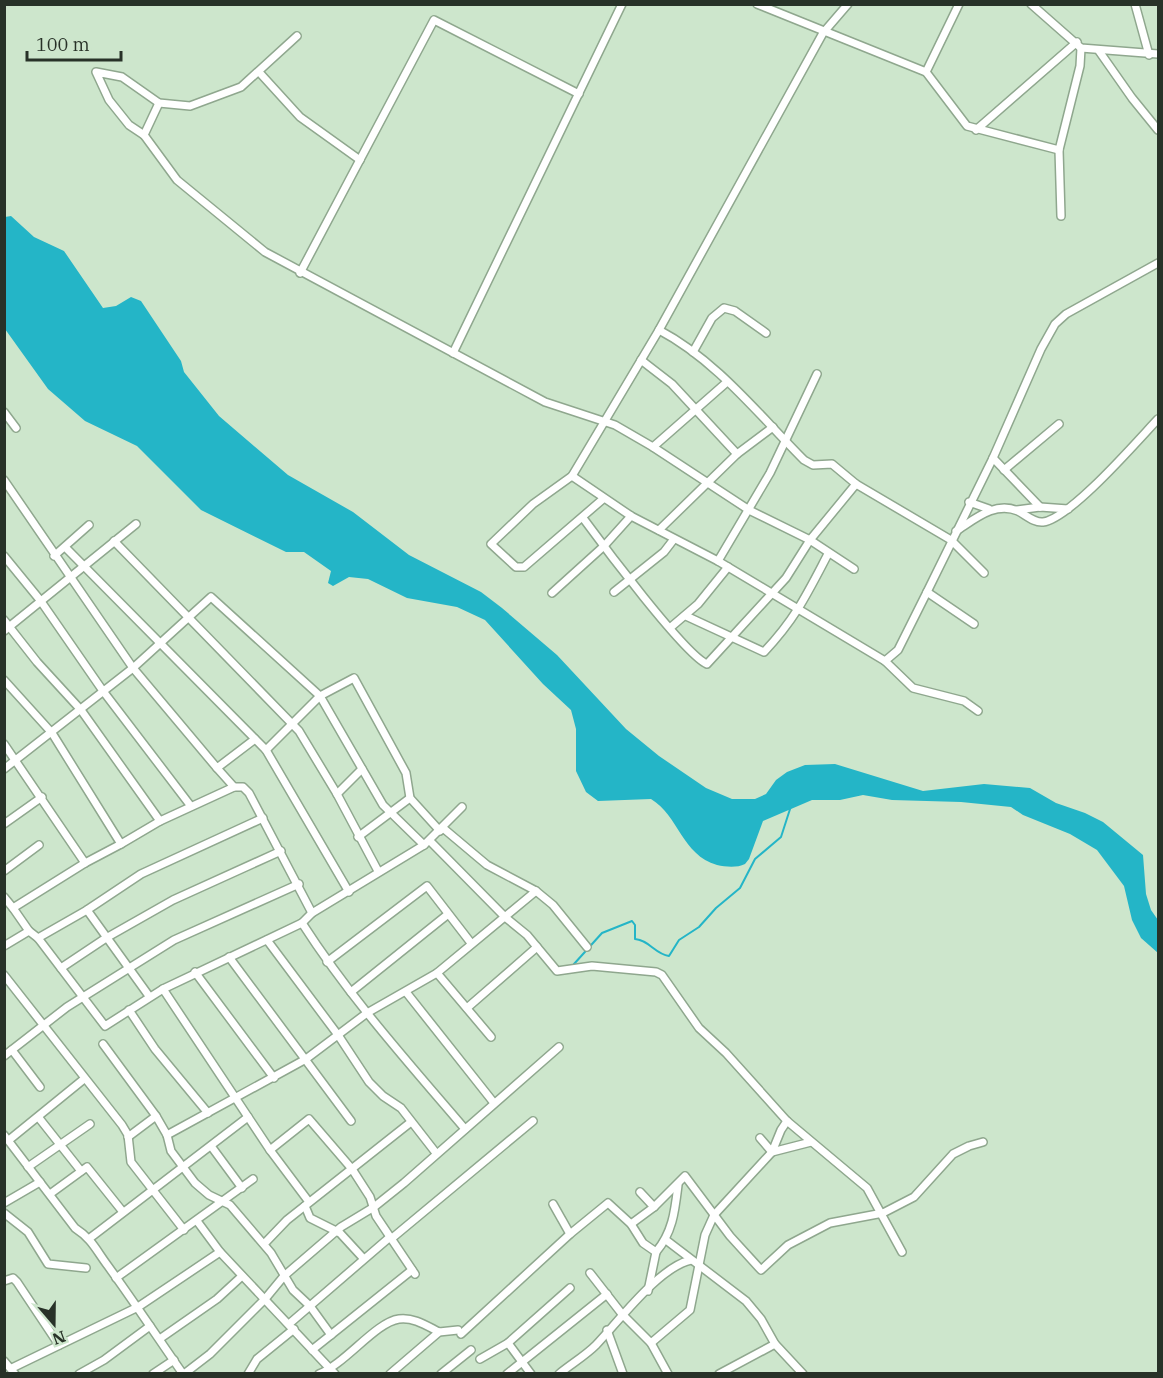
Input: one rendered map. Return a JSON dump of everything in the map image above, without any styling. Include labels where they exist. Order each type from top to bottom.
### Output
[{"type":"street","points":[[453,353],[622,4]]},
{"type":"street","points":[[757,4],[823,33],[926,72],[967,126],[1059,150]]},
{"type":"street","points":[[774,11],[781,4]]},
{"type":"street","points":[[603,499],[521,568],[491,544],[533,504],[572,476],[659,330],[823,33],[848,4]]},
{"type":"street","points":[[926,72],[959,4]]},
{"type":"street","points":[[1031,4],[1079,45],[1099,51],[1158,54]]},
{"type":"street","points":[[1136,4],[1149,55]]},
{"type":"street","points":[[300,273],[434,20],[579,94]]},
{"type":"street","points":[[297,36],[241,87],[190,106],[175,107],[159,103],[122,78],[96,72],[109,100],[129,124],[144,135],[177,180],[265,252],[300,273],[544,402],[615,425],[749,510],[810,540],[854,569]]},
{"type":"street","points":[[976,130],[1079,45]]},
{"type":"street","points":[[1061,216],[1059,150],[1080,66],[1079,45]]},
{"type":"street","points":[[1099,51],[1158,130]]},
{"type":"street","points":[[259,72],[300,117],[360,160]]},
{"type":"street","points":[[144,135],[159,103]]},
{"type":"street","points":[[885,662],[898,650],[969,502],[993,458],[1041,348],[1055,324],[1066,314],[1158,263]]},
{"type":"street","points":[[693,352],[712,318],[724,308],[735,311],[766,333]]},
{"type":"street","points":[[659,330],[693,352],[727,382],[784,441],[809,463],[832,464],[856,484],[951,540],[984,573]]},
{"type":"street","points":[[641,360],[672,384],[737,453]]},
{"type":"street","points":[[717,561],[749,510],[817,374]]},
{"type":"street","points":[[653,447],[727,382]]},
{"type":"street","points":[[4,412],[16,428]]},
{"type":"street","points":[[1016,510],[1036,521],[1044,522],[1068,509],[1158,419]]},
{"type":"street","points":[[1005,470],[1059,424]]},
{"type":"street","points":[[659,530],[737,453],[772,427]]},
{"type":"street","points":[[993,458],[1040,507]]},
{"type":"street","points":[[572,476],[631,516],[728,567],[800,609],[885,662],[913,688],[964,701],[978,711]]},
{"type":"street","points":[[4,480],[133,668],[234,787]]},
{"type":"street","points":[[583,518],[671,627],[699,659],[707,664],[772,594],[810,540],[856,484]]},
{"type":"street","points":[[969,502],[989,510],[1040,507],[1068,509]]},
{"type":"street","points":[[954,533],[989,510]]},
{"type":"street","points":[[552,593],[604,546],[631,516]]},
{"type":"street","points":[[136,524],[6,626],[81,710],[160,821]]},
{"type":"street","points":[[54,556],[66,548],[89,525]]},
{"type":"street","points":[[614,592],[632,580],[664,552],[674,539]]},
{"type":"street","points":[[114,541],[292,723],[306,741],[337,794],[378,871]]},
{"type":"street","points":[[66,548],[266,750],[349,892]]},
{"type":"street","points":[[686,616],[764,652],[800,609],[828,554]]},
{"type":"street","points":[[4,556],[40,600],[103,691],[190,806]]},
{"type":"street","points":[[671,627],[686,616],[728,567]]},
{"type":"street","points":[[927,592],[974,624]]},
{"type":"street","points":[[4,770],[133,668],[211,597],[320,696],[383,805],[527,935],[558,971],[599,966],[656,972],[662,975],[699,1028],[726,1053],[787,1121],[867,1188],[902,1252]]},
{"type":"street","points":[[266,750],[320,696],[354,678],[406,773],[410,798],[441,830],[488,865],[536,891],[553,905],[587,947]]},
{"type":"street","points":[[4,680],[52,733],[121,844]]},
{"type":"street","points":[[217,768],[255,739]]},
{"type":"street","points":[[4,744],[18,760],[85,863]]},
{"type":"street","points":[[337,794],[362,768]]},
{"type":"street","points":[[13,908],[85,863],[160,821],[234,787],[243,787],[263,818],[312,913]]},
{"type":"street","points":[[4,824],[42,797]]},
{"type":"street","points":[[358,837],[410,798]]},
{"type":"street","points":[[4,897],[28,931],[38,938],[105,1026],[149,996],[195,972],[302,923],[312,913],[427,843],[462,807]]},
{"type":"street","points":[[38,938],[87,910],[141,874],[263,818]]},
{"type":"street","points":[[4,871],[39,845]]},
{"type":"street","points":[[61,968],[106,938],[173,900],[281,851]]},
{"type":"street","points":[[40,1087],[7,1053],[84,997],[174,940],[299,884]]},
{"type":"street","points":[[327,962],[427,886],[447,915],[471,943]]},
{"type":"street","points":[[167,1135],[306,1059],[367,1014],[437,973],[536,891]]},
{"type":"street","points":[[87,910],[149,996]]},
{"type":"street","points":[[351,992],[447,915]]},
{"type":"street","points":[[302,923],[327,962],[398,1054],[465,1129]]},
{"type":"street","points":[[4,946],[28,931]]},
{"type":"street","points":[[267,940],[338,1035],[369,1082],[383,1096],[401,1108],[436,1154]]},
{"type":"street","points":[[467,1008],[537,947]]},
{"type":"street","points":[[229,957],[351,1121]]},
{"type":"street","points":[[195,972],[274,1078]]},
{"type":"street","points":[[437,973],[491,1037]]},
{"type":"street","points":[[4,975],[122,1125],[128,1137],[131,1162],[184,1230]]},
{"type":"street","points":[[163,989],[307,1204],[315,1222],[336,1231],[363,1258]]},
{"type":"street","points":[[406,992],[494,1102]]},
{"type":"street","points":[[129,1010],[155,1049],[208,1113]]},
{"type":"street","points":[[103,1044],[156,1116],[167,1135],[171,1151],[183,1168],[204,1192],[226,1201],[264,1244],[293,1290],[310,1306],[331,1335]]},
{"type":"street","points":[[84,1079],[39,1118],[7,1137],[75,1228],[90,1238],[184,1374],[210,1354],[266,1299],[284,1276],[336,1231],[374,1207],[559,1047]]},
{"type":"street","points":[[128,1137],[156,1116]]},
{"type":"street","points":[[90,1238],[248,1117]]},
{"type":"street","points":[[39,1118],[81,1171]]},
{"type":"street","points":[[270,1150],[309,1119],[352,1169],[390,1238],[413,1272],[312,1350]]},
{"type":"street","points":[[248,1374],[257,1359],[310,1306],[363,1258],[533,1121]]},
{"type":"street","points":[[651,1343],[690,1310],[695,1295],[705,1235],[714,1215],[772,1152],[787,1121]]},
{"type":"street","points":[[264,1244],[307,1204],[411,1122]]},
{"type":"street","points":[[28,1167],[90,1124]]},
{"type":"street","points":[[760,1138],[772,1152]]},
{"type":"street","points":[[772,1152],[811,1142]]},
{"type":"street","points":[[631,1224],[654,1208],[685,1176],[714,1215],[761,1270],[788,1245],[830,1223],[883,1214],[919,1194],[953,1154],[983,1142]]},
{"type":"street","points":[[211,1146],[242,1188]]},
{"type":"street","points":[[50,1194],[87,1167],[123,1212]]},
{"type":"street","points":[[116,1278],[226,1201],[253,1179]]},
{"type":"street","points":[[4,1203],[40,1182]]},
{"type":"street","points":[[648,1291],[656,1252],[666,1240],[674,1216],[678,1185]]},
{"type":"street","points":[[640,1192],[654,1208]]},
{"type":"street","points":[[319,1374],[333,1371],[383,1327],[399,1319],[415,1320],[439,1332],[460,1332],[608,1203],[631,1224],[643,1243],[656,1252]]},
{"type":"street","points":[[553,1204],[570,1234]]},
{"type":"street","points":[[4,1214],[28,1232],[48,1264],[86,1268]]},
{"type":"street","points":[[197,1221],[220,1252],[333,1371]]},
{"type":"street","points":[[666,1240],[746,1301],[761,1319],[775,1344],[803,1374]]},
{"type":"street","points":[[4,1361],[13,1371],[59,1345],[138,1307],[220,1252]]},
{"type":"street","points":[[559,1374],[596,1345],[622,1314],[672,1268],[691,1260]]},
{"type":"street","points":[[590,1273],[622,1314],[651,1343],[668,1374]]},
{"type":"street","points":[[161,1338],[217,1299],[242,1276]]},
{"type":"street","points":[[4,1281],[13,1278],[17,1282],[59,1345]]},
{"type":"street","points":[[480,1359],[508,1343],[570,1288]]},
{"type":"street","points":[[507,1374],[607,1294]]},
{"type":"street","points":[[79,1374],[104,1360],[150,1326]]},
{"type":"street","points":[[608,1330],[623,1374]]},
{"type":"street","points":[[390,1374],[439,1332]]},
{"type":"street","points":[[508,1343],[531,1374]]},
{"type":"street","points":[[719,1374],[775,1344]]},
{"type":"street","points":[[441,1374],[471,1350]]},
{"type":"street","points":[[153,1374],[174,1360]]},
{"type":"water","points":[[11,216],[34,237],[64,251],[103,308],[116,306],[131,297],[141,301],[181,361],[184,372],[219,416],[288,475],[353,512],[409,555],[481,592],[557,655],[626,729],[659,756],[706,788],[732,799],[755,799],[766,794],[776,780],[787,772],[805,765],[835,764],[923,791],[984,784],[1030,788],[1056,803],[1103,822],[1143,855],[1146,894],[1151,910],[1158,920],[1158,953],[1141,938],[1132,920],[1124,886],[1097,850],[1070,834],[1023,815],[1011,807],[961,802],[892,800],[863,795],[840,800],[812,800],[763,821],[749,859],[745,864],[731,867],[717,865],[696,853],[668,815],[651,799],[598,801],[586,792],[576,771],[576,729],[571,710],[543,684],[485,620],[457,607],[407,598],[368,579],[349,577],[333,586],[328,583],[331,571],[304,552],[286,552],[201,510],[137,446],[85,421],[48,389],[5,329],[5,217]]},
{"type":"waterway","points":[[574,964],[602,933],[632,921],[635,925],[635,939],[669,956],[679,940],[699,927],[716,908],[740,888],[755,859],[781,837],[791,806]]}]
